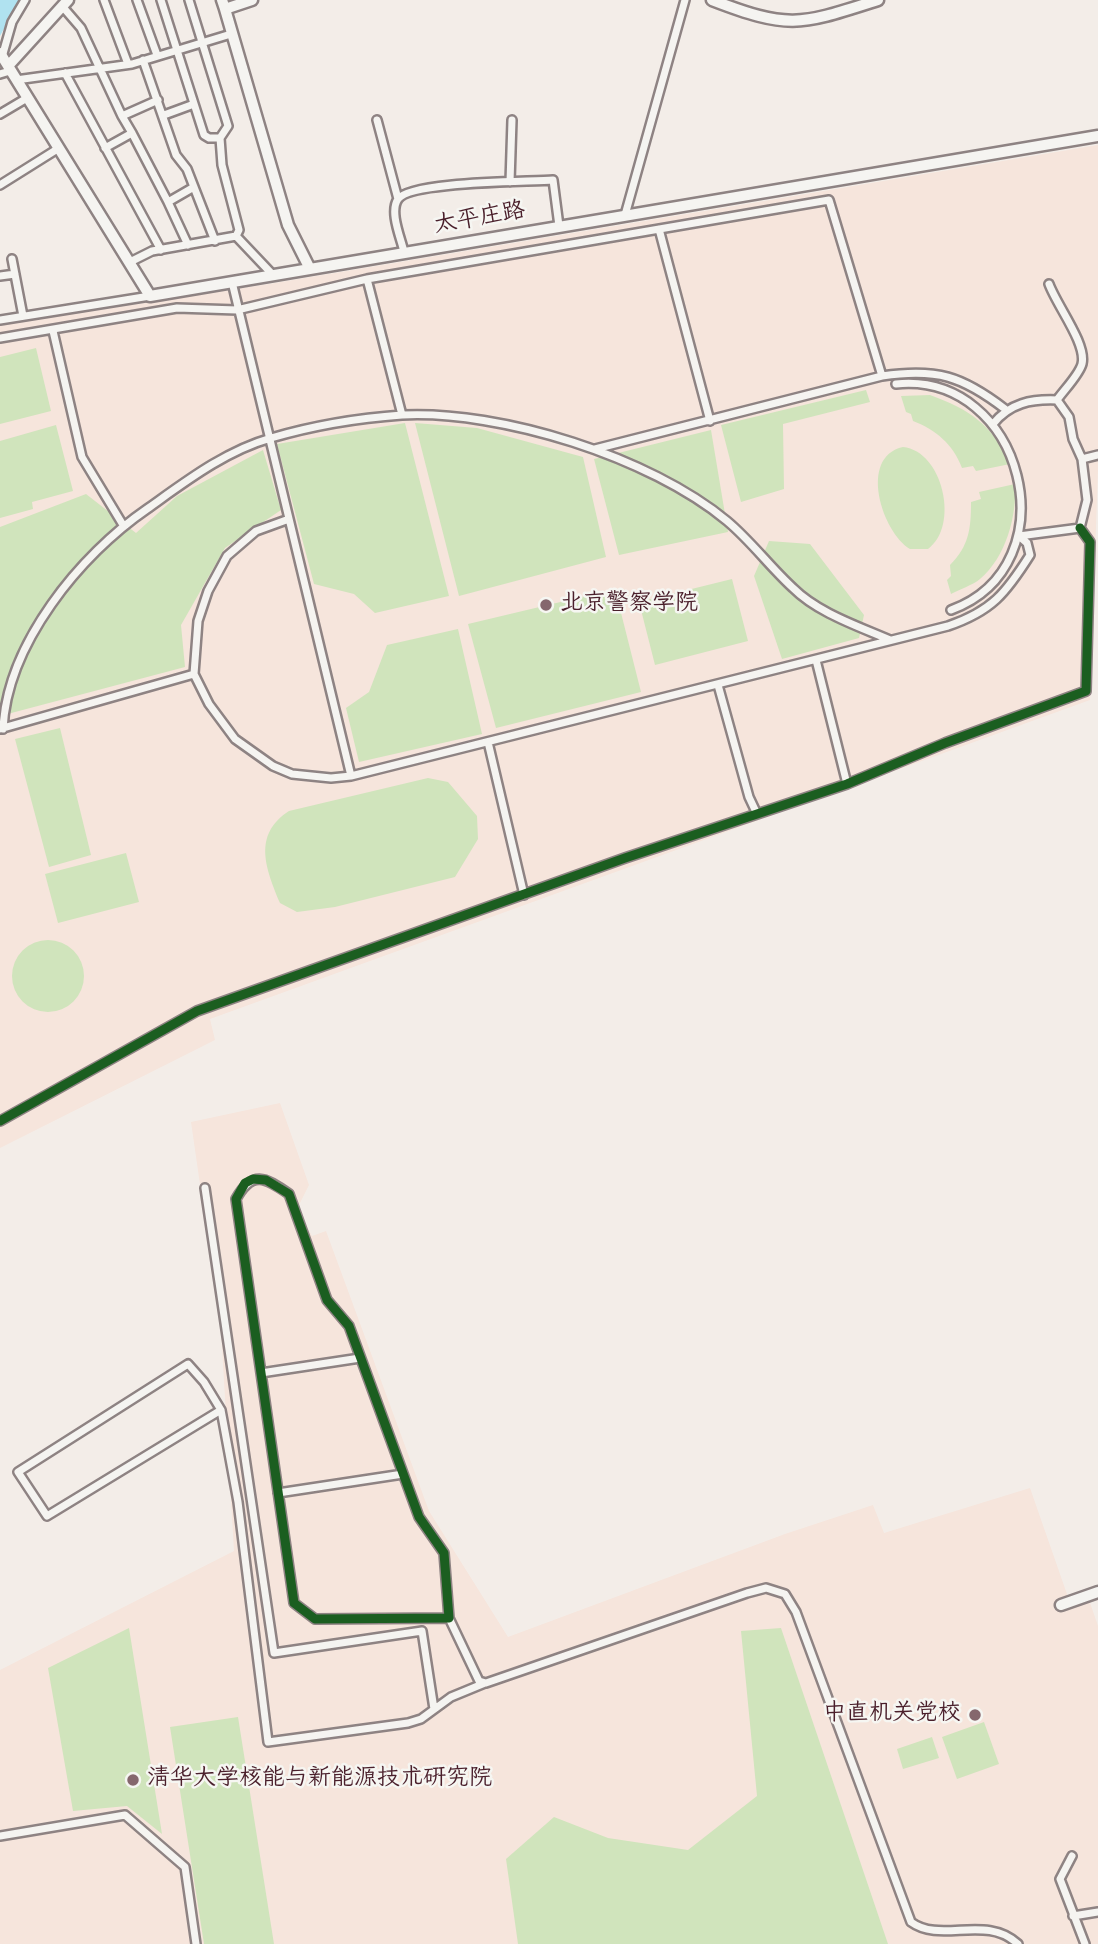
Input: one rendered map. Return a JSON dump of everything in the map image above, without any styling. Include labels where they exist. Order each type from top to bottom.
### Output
[{"type":"street","points":[[0,320],[150,296],[6,67],[12,22],[25,0]]},
{"type":"street","points":[[104,0],[128,64]]},
{"type":"street","points":[[137,0],[157,55]]},
{"type":"street","points":[[160,0],[204,135],[220,138]]},
{"type":"street","points":[[189,0],[228,126],[220,138],[222,165],[239,230],[236,236]]},
{"type":"street","points":[[252,0],[224,5],[288,225],[309,267]]},
{"type":"street","points":[[625,215],[685,0]]},
{"type":"street","points":[[712,0],[765,19],[792,23],[818,19],[878,0]]},
{"type":"street","points":[[6,67],[65,3],[81,28],[122,116],[188,245]]},
{"type":"street","points":[[6,67],[65,73],[128,64],[231,34]]},
{"type":"street","points":[[143,60],[176,155],[187,169],[215,241]]},
{"type":"street","points":[[65,73],[160,250]]},
{"type":"street","points":[[0,114],[27,98]]},
{"type":"street","points":[[122,116],[158,100]]},
{"type":"street","points":[[164,115],[194,104]]},
{"type":"street","points":[[377,120],[398,199],[394,211],[404,252]]},
{"type":"street","points":[[510,182],[512,120]]},
{"type":"street","points":[[105,148],[132,133]]},
{"type":"street","name":"太平庄路","points":[[150,296],[309,267],[1098,136]]},
{"type":"street","points":[[0,185],[59,148]]},
{"type":"street","points":[[398,199],[408,192],[430,187],[553,180],[559,226]]},
{"type":"street","points":[[168,202],[194,187]]},
{"type":"street","points":[[0,338],[53,331],[177,307],[237,310],[367,279],[829,200],[882,376]]},
{"type":"street","points":[[659,229],[709,421]]},
{"type":"street","points":[[130,262],[160,250],[236,236]]},
{"type":"street","points":[[236,236],[272,274]]},
{"type":"street","points":[[12,258],[23,316]]},
{"type":"street","points":[[0,276],[15,274]]},
{"type":"street","points":[[367,279],[402,415]]},
{"type":"street","points":[[232,282],[351,776]]},
{"type":"street","points":[[1049,284],[1058,307],[1082,343],[1082,365],[1057,400]]},
{"type":"street","points":[[53,331],[82,457],[123,525]]},
{"type":"street","points":[[594,450],[882,376],[916,371],[971,383],[1005,409]]},
{"type":"street","points":[[896,384],[925,384],[962,398],[993,424],[1014,458],[1023,496],[1019,536],[1002,572],[974,599],[951,610]]},
{"type":"street","points":[[993,424],[1005,409],[1038,399],[1057,400]]},
{"type":"street","points":[[1057,400],[1069,417],[1073,439],[1082,459],[1087,500],[1080,528]]},
{"type":"street","points":[[194,674],[1,729],[14,675],[65,584],[123,525],[210,465],[268,438],[317,427],[402,415],[482,419],[594,450],[655,475],[727,520],[795,591],[838,618],[891,640]]},
{"type":"street","points":[[1082,459],[1098,454]]},
{"type":"street","points":[[289,519],[256,531],[227,556],[208,590],[198,621],[194,674],[220,721],[251,752],[292,774],[331,778],[351,776],[719,685],[972,618],[1009,590],[1030,555],[1027,543],[1019,536]]},
{"type":"street","points":[[1019,536],[1080,528]]},
{"type":"street","points":[[0,1121],[197,1011],[847,784],[945,743],[1086,691],[1090,541],[1080,528]]},
{"type":"street","points":[[816,660],[847,784]]},
{"type":"street","points":[[719,685],[749,797],[757,814]]},
{"type":"street","points":[[488,742],[524,895]]},
{"type":"street","points":[[449,1618],[315,1619],[294,1603],[236,1199],[245,1183],[253,1179],[266,1181],[289,1194],[327,1300],[349,1326],[419,1517],[444,1553],[449,1618],[473,1674],[479,1681],[486,1683]]},
{"type":"street","points":[[205,1188],[274,1653],[422,1631],[434,1709]]},
{"type":"street","points":[[261,1373],[360,1358]]},
{"type":"street","points":[[221,1410],[47,1516],[18,1472],[188,1364],[204,1382],[221,1410],[238,1502],[268,1742],[408,1723],[451,1696],[766,1588],[785,1594],[796,1612],[911,1922],[920,1934],[936,1939],[995,1933],[1009,1936],[1017,1944]]},
{"type":"street","points":[[278,1493],[403,1474]]},
{"type":"street","points":[[1061,1605],[1098,1592]]},
{"type":"street","points":[[0,1836],[125,1815],[185,1867],[195,1944]]},
{"type":"street","points":[[1072,1856],[1060,1879],[1085,1944]]},
{"type":"street","points":[[1073,1916],[1098,1912]]},
{"type":"shaded area","name":"北京警察学院","points":[[1098,145],[1098,469],[1090,700],[210,1019],[215,1040],[0,1148],[0,325],[269,284]]},
{"type":"shaded area","points":[[280,1103],[309,1185],[297,1209],[312,1236],[326,1231],[429,1511],[508,1637],[785,1534],[873,1505],[884,1533],[1030,1488],[1068,1597],[1086,1591],[1098,1626],[1098,1944],[0,1944],[0,1670],[234,1551],[221,1330],[191,1122]]},
{"type":"green space","points":[[36,348],[51,411],[0,424],[0,357]]},
{"type":"green space","points":[[866,390],[870,402],[783,424],[784,489],[741,502],[721,425]]},
{"type":"green space","points":[[930,395],[957,406],[978,420],[996,439],[1010,464],[976,471],[973,466],[962,468],[943,439],[913,421],[911,414],[906,412],[901,396]]},
{"type":"green space","points":[[405,423],[449,596],[375,613],[354,594],[314,584],[277,444]]},
{"type":"green space","points":[[415,423],[477,428],[583,457],[606,557],[459,596]]},
{"type":"green space","points":[[56,425],[73,491],[32,502],[33,509],[0,518],[0,441]]},
{"type":"green space","points":[[711,430],[728,532],[619,555],[594,459]]},
{"type":"green space","points":[[903,447],[917,452],[928,461],[937,475],[942,491],[945,508],[943,524],[938,538],[928,549],[910,549],[900,540],[884,512],[879,495],[881,465],[889,454]]},
{"type":"green space","points":[[263,450],[281,510],[225,548],[181,625],[185,667],[0,716],[0,527],[86,494],[136,533],[177,496]]},
{"type":"green space","points":[[1015,484],[1012,522],[997,559],[980,579],[951,594],[947,580],[951,576],[950,565],[968,536],[971,502],[981,499],[979,492]]},
{"type":"green space","points":[[769,541],[810,544],[864,615],[859,638],[782,659],[754,576]]},
{"type":"green space","points":[[732,579],[748,641],[655,665],[639,602]]},
{"type":"green space","points":[[615,589],[641,692],[496,728],[468,624]]},
{"type":"green space","points":[[458,629],[482,734],[359,762],[346,708],[369,692],[387,645]]},
{"type":"green space","points":[[60,728],[91,855],[49,867],[15,739]]},
{"type":"green space","points":[[428,778],[448,782],[477,816],[478,839],[455,877],[335,907],[297,912],[280,903],[270,878],[265,853],[270,831],[277,820],[289,811]]},
{"type":"green space","points":[[126,853],[139,902],[58,923],[45,874]]},
{"type":"green space","points":[[48,940],[68,946],[78,956],[84,976],[78,996],[68,1006],[48,1012],[28,1006],[18,996],[12,976],[18,956],[28,946]]},
{"type":"green space","points":[[129,1628],[162,1834],[127,1806],[73,1811],[48,1668]]},
{"type":"green space","points":[[781,1628],[888,1944],[518,1944],[506,1859],[554,1817],[608,1838],[688,1850],[757,1796],[741,1631]]},
{"type":"green space","points":[[238,1717],[274,1944],[204,1944],[170,1727]]},
{"type":"green space","points":[[984,1722],[999,1764],[957,1779],[942,1737]]},
{"type":"green space","points":[[932,1737],[939,1758],[903,1769],[897,1749]]},
{"type":"water","points":[[0,0],[20,0],[0,36]]},
{"type":"cycle path","points":[[0,1121],[197,1011],[625,858],[847,784],[945,743],[1086,691],[1090,542],[1080,528]]},
{"type":"cycle path","points":[[253,1179],[266,1180],[289,1194],[327,1300],[349,1326],[419,1517],[444,1553],[449,1618],[315,1619],[294,1603],[236,1199],[245,1183],[253,1179]]},
{"type":"place","name":"北京警察学院","points":[[546,605]]},
{"type":"place","name":"中直机关党校","points":[[975,1715]]},
{"type":"place","name":"清华大学核能与新能源技术研究院","points":[[133,1780]]}]
